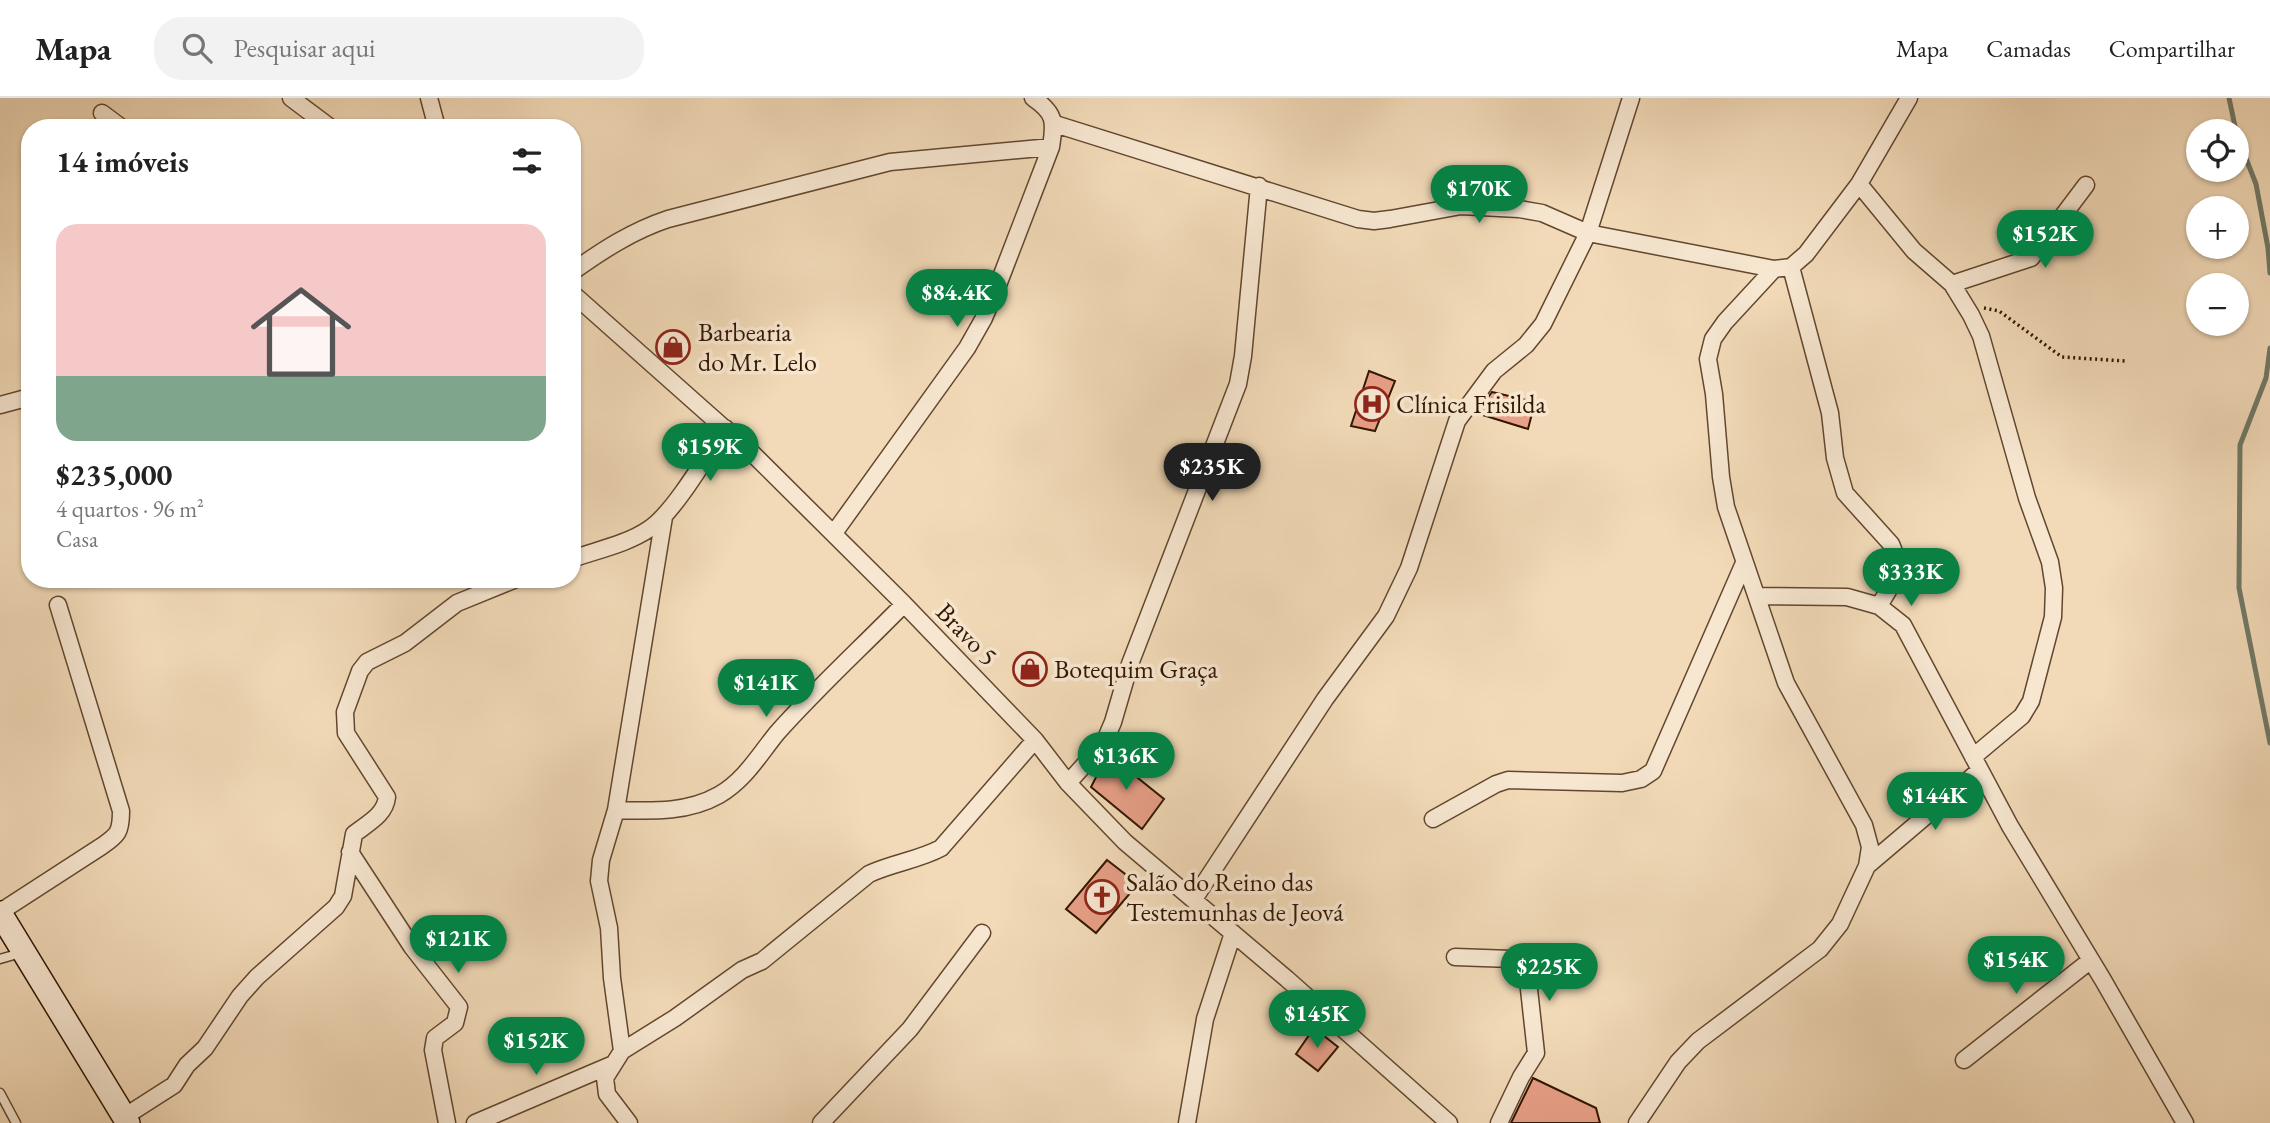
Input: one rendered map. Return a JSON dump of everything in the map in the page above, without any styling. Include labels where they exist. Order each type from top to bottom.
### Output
[{"type":"main road","points":[[0,912],[126,1120]]},
{"type":"street","points":[[291,98],[319,119]]},
{"type":"street","points":[[429,98],[435,119]]},
{"type":"street","points":[[834,533],[967,348],[984,318],[1051,147],[1055,124],[1047,107],[1033,98]]},
{"type":"street","points":[[1194,899],[1325,699],[1386,616],[1409,568],[1457,421],[1494,371],[1526,345],[1544,324],[1588,233],[1631,98]]},
{"type":"street","points":[[1055,124],[1192,169],[1259,186],[1366,220],[1390,219],[1461,206],[1520,209],[1542,213],[1588,233],[1774,269],[1791,267],[1806,254],[1859,184],[1909,98]]},
{"type":"street","points":[[102,113],[110,119]]},
{"type":"street","points":[[581,266],[610,245],[642,228],[668,219],[890,162],[1051,147]]},
{"type":"street","points":[[1859,184],[1914,251],[1952,284],[1980,336],[2026,498],[2050,562],[2054,588],[2053,617],[2031,701],[2022,716],[1867,866]]},
{"type":"street","points":[[1952,284],[2031,258],[2086,185]]},
{"type":"street","points":[[1068,783],[1104,743],[1114,722],[1130,664],[1238,384],[1259,186]]},
{"type":"street","points":[[1791,267],[1830,413],[1835,458],[1845,493],[1891,544],[1897,559],[1895,579],[1879,606]]},
{"type":"street","points":[[1637,1123],[1678,1062],[1698,1041],[1819,949],[1840,925],[1867,866],[1870,847],[1864,825],[1786,684],[1726,507],[1720,477],[1714,394],[1708,359],[1713,339],[1725,322],[1774,269]]},
{"type":"street","name":"Bravo 5","points":[[581,301],[725,428],[834,533],[1035,740],[1068,783],[1125,842],[1194,899],[1449,1123]]},
{"type":"street","points":[[0,405],[21,399]]},
{"type":"street","points":[[581,556],[632,538],[664,517],[725,428]]},
{"type":"street","points":[[622,1051],[612,978],[609,928],[599,881],[601,860],[616,810],[664,517]]},
{"type":"street","points":[[1433,819],[1508,780],[1622,783],[1641,779],[1653,771],[1744,563]]},
{"type":"street","points":[[126,1120],[174,1085],[187,1065],[205,1048],[240,996],[257,977],[336,907],[343,896],[354,834],[380,814],[386,807],[387,797],[346,733],[345,712],[360,671],[367,662],[405,643],[457,603],[494,588]]},
{"type":"street","points":[[1756,596],[1847,597],[1879,606],[1903,625],[2010,826],[2185,1123]]},
{"type":"street","points":[[616,810],[663,812],[688,808],[719,795],[741,779],[778,732],[904,604]]},
{"type":"street","points":[[0,912],[102,846],[117,835],[121,824],[121,811],[58,605]]},
{"type":"street","points":[[629,1123],[607,1094],[605,1078],[622,1051],[675,1018],[742,970],[762,961],[869,874],[883,867],[931,854],[941,848],[1035,740]]},
{"type":"street","points":[[350,852],[412,947],[459,1007],[455,1023],[435,1038],[433,1050],[447,1123]]},
{"type":"street","points":[[821,1123],[910,1029],[982,933]]},
{"type":"street","points":[[1187,1123],[1205,1019],[1233,933]]},
{"type":"street","points":[[1455,957],[1512,959],[1521,963],[1527,971],[1536,1053],[1499,1123]]},
{"type":"street","points":[[1964,1060],[2091,960]]},
{"type":"street","points":[[475,1123],[611,1065]]},
{"type":"lane","points":[[0,959],[24,952]]},
{"type":"lane","points":[[0,1093],[16,1123]]},
{"type":"path","points":[[1965,305],[1999,311],[2062,356],[2125,361]]},
{"type":"building","name":"Clínica Frisilda","points":[[1369,371],[1395,381],[1375,431],[1351,426]]},
{"type":"building","points":[[1492,392],[1535,402],[1528,429],[1476,413]]},
{"type":"building","points":[[1108,754],[1164,799],[1142,829],[1091,787]]},
{"type":"building","name":"Salão do Reino das Testemunhas de Jeová","points":[[1107,860],[1138,884],[1096,933],[1066,909]]},
{"type":"building","points":[[1314,1028],[1338,1047],[1318,1071],[1296,1054]]},
{"type":"building","points":[[1533,1078],[1596,1108],[1600,1123],[1511,1123]]},
{"type":"waterway","points":[[2229,98],[2233,119]]},
{"type":"waterway","points":[[2249,166],[2256,184],[2270,273]]},
{"type":"waterway","points":[[2270,348],[2266,378],[2240,445],[2239,588],[2270,743]]},
{"type":"place","name":"Barbearia do Mr. Lelo","points":[[673,347]]},
{"type":"place","name":"Clínica Frisilda","points":[[1372,404]]},
{"type":"place","name":"Botequim Graça","points":[[1030,669]]},
{"type":"place","name":"Salão do Reino das Testemunhas de Jeová","points":[[1102,897]]}]
